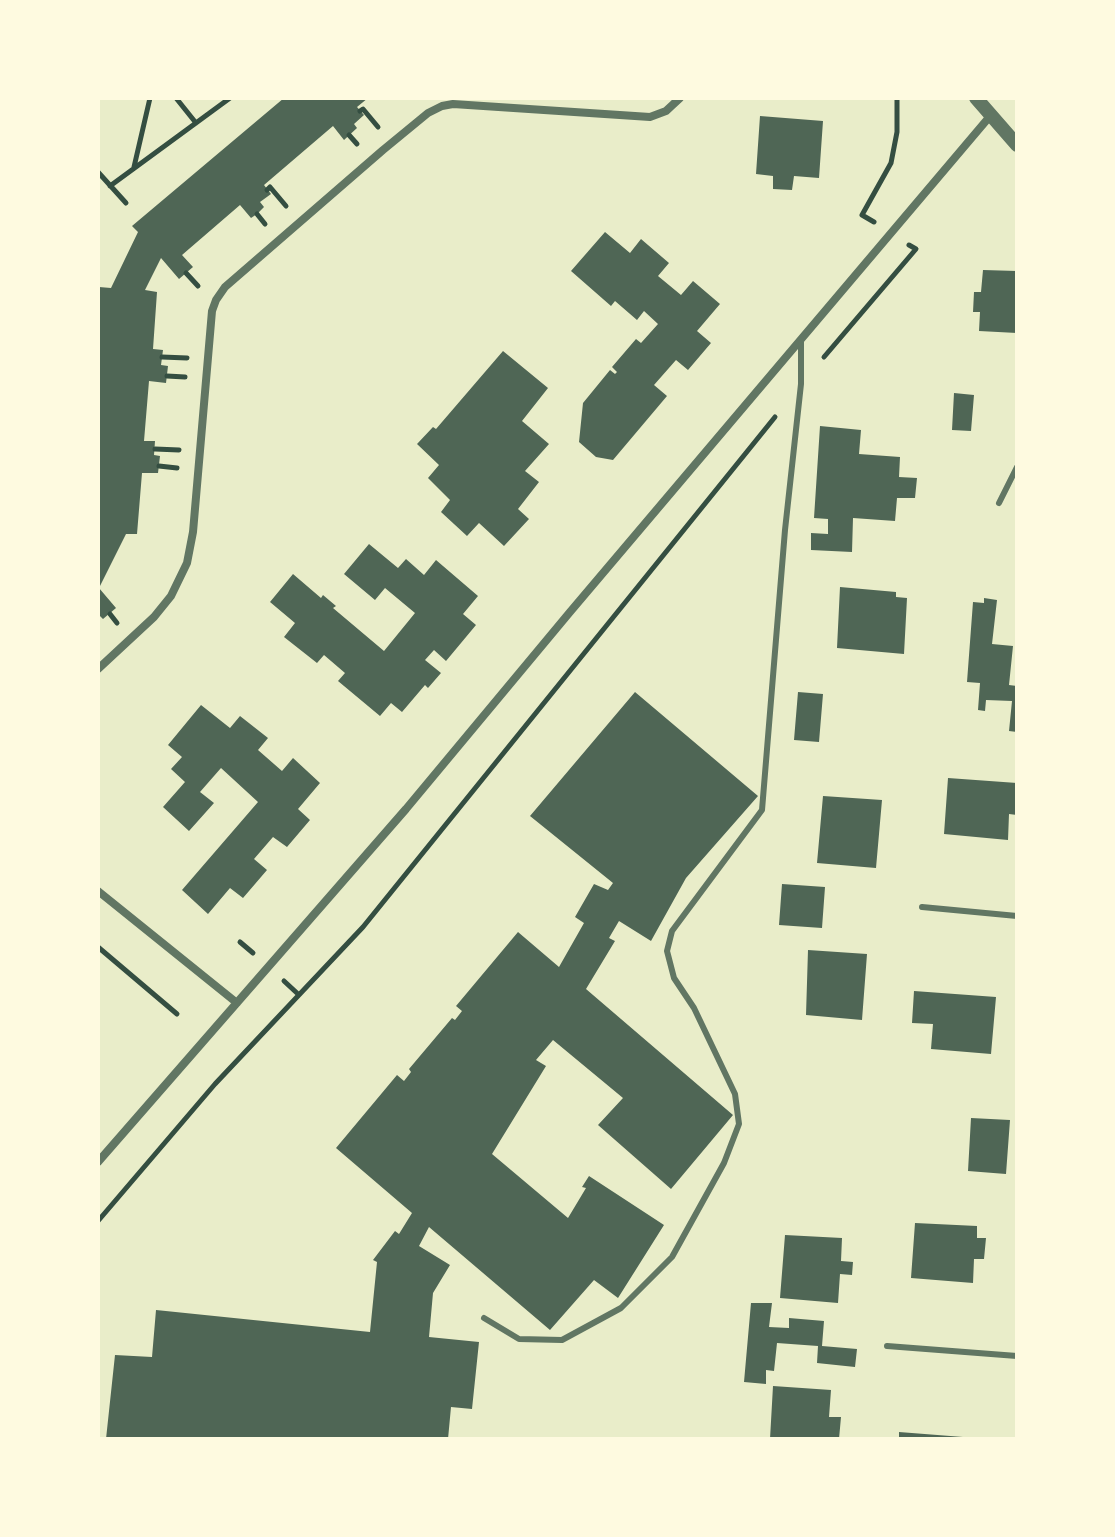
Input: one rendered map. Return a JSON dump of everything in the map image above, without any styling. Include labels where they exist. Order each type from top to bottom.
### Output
[{"type":"street","points":[[98,669],[154,617],[171,596],[187,563],[193,532],[212,311],[225,287],[383,150],[428,113],[442,106],[453,104],[650,117],[666,111],[680,98]]},
{"type":"street","points":[[976,98],[1017,145]]},
{"type":"street","points":[[98,1162],[406,809],[991,115]]},
{"type":"street","points":[[98,891],[237,1003]]},
{"type":"lane","points":[[484,1318],[519,1339],[562,1340],[621,1308],[672,1257],[724,1163],[739,1124],[735,1094],[694,1008],[674,978],[667,951],[672,931],[762,810],[785,530],[801,384],[801,341]]},
{"type":"lane","points":[[999,503],[1017,467]]},
{"type":"lane","points":[[922,907],[1017,916]]},
{"type":"lane","points":[[887,1346],[1017,1356]]},
{"type":"path","points":[[134,168],[150,98]]},
{"type":"path","points":[[176,98],[196,123]]},
{"type":"path","points":[[110,186],[230,98]]},
{"type":"path","points":[[98,1221],[215,1084],[363,927],[801,384],[916,249],[862,215],[891,163],[897,132],[897,98]]},
{"type":"path","points":[[98,172],[126,203]]},
{"type":"path","points":[[98,947],[177,1014]]},
{"type":"building","points":[[284,98],[368,98],[357,107],[364,115],[354,124],[357,128],[344,140],[333,126],[264,185],[271,194],[260,202],[264,207],[257,214],[251,218],[240,205],[182,255],[193,267],[179,279],[161,258],[145,290],[157,292],[153,349],[163,350],[161,365],[168,366],[166,383],[149,381],[144,441],[155,441],[154,455],[160,456],[158,473],[142,473],[137,534],[126,534],[99,588],[116,608],[103,619],[98,614],[99,287],[111,288],[138,232],[132,226]]},
{"type":"building","points":[[760,116],[823,121],[819,178],[794,176],[792,190],[773,189],[773,176],[756,174]]},
{"type":"building","points":[[605,232],[630,253],[641,239],[669,263],[658,276],[681,295],[693,281],[720,304],[697,331],[711,343],[688,370],[676,360],[654,385],[667,396],[613,460],[596,457],[579,442],[583,403],[610,370],[615,374],[617,372],[612,367],[636,339],[641,343],[658,324],[644,311],[637,320],[615,301],[611,306],[571,271]]},
{"type":"building","points":[[983,270],[1017,271],[1017,333],[979,331],[980,312],[973,312],[974,292],[981,292]]},
{"type":"building","points":[[503,351],[548,388],[522,421],[549,444],[525,471],[539,482],[518,509],[529,519],[504,546],[479,523],[467,536],[441,512],[450,500],[428,478],[439,465],[417,444],[433,427],[436,429]]},
{"type":"building","points":[[954,393],[974,395],[971,431],[952,430]]},
{"type":"building","points":[[820,426],[861,430],[859,454],[900,457],[899,477],[917,478],[915,498],[897,498],[895,521],[853,518],[852,552],[811,550],[811,533],[828,534],[828,519],[814,518]]},
{"type":"building","points":[[369,544],[398,568],[406,559],[424,575],[436,560],[478,596],[463,614],[476,625],[446,661],[434,650],[425,660],[441,673],[428,688],[425,685],[402,712],[391,703],[380,716],[338,681],[345,673],[324,655],[317,663],[284,637],[295,623],[270,602],[293,574],[321,598],[323,595],[336,606],[333,608],[384,651],[415,613],[385,588],[375,600],[344,574]]},
{"type":"building","points":[[840,587],[896,592],[896,597],[907,598],[904,654],[837,648]]},
{"type":"building","points":[[984,598],[997,600],[992,644],[1013,646],[1009,685],[1017,686],[1017,732],[1009,731],[1012,701],[986,700],[985,711],[978,710],[980,683],[967,682],[973,602],[984,603]]},
{"type":"building","points":[[635,692],[758,796],[686,878],[651,941],[619,921],[609,938],[615,941],[586,989],[733,1115],[671,1189],[598,1125],[623,1098],[553,1040],[536,1060],[546,1066],[492,1154],[568,1218],[586,1188],[582,1187],[589,1176],[664,1225],[618,1298],[594,1280],[550,1330],[429,1227],[419,1246],[450,1265],[433,1293],[429,1337],[479,1342],[472,1409],[451,1407],[448,1439],[106,1439],[115,1355],[152,1357],[156,1310],[370,1332],[377,1262],[373,1260],[395,1231],[399,1234],[412,1213],[336,1148],[397,1075],[404,1081],[411,1072],[409,1069],[452,1018],[455,1020],[462,1011],[456,1006],[518,932],[559,967],[584,923],[575,917],[594,884],[608,890],[613,883],[530,816]]},
{"type":"building","points":[[798,692],[823,694],[819,742],[794,740]]},
{"type":"building","points":[[201,705],[230,728],[240,716],[268,738],[258,750],[282,771],[293,758],[320,783],[298,809],[310,820],[287,847],[273,837],[254,859],[267,870],[243,898],[230,888],[208,914],[182,890],[258,802],[221,768],[200,792],[214,803],[189,831],[163,807],[185,782],[171,769],[182,757],[168,745]]},
{"type":"building","points":[[948,778],[1017,783],[1017,815],[1009,814],[1008,840],[944,834]]},
{"type":"building","points":[[823,796],[882,800],[876,868],[817,863]]},
{"type":"building","points":[[782,884],[825,887],[822,928],[779,925]]},
{"type":"building","points":[[808,950],[867,954],[862,1020],[806,1015]]},
{"type":"building","points":[[914,991],[996,997],[991,1054],[931,1049],[933,1024],[912,1023]]},
{"type":"building","points":[[971,1118],[1010,1120],[1006,1174],[968,1171]]},
{"type":"building","points":[[915,1223],[977,1226],[977,1238],[986,1238],[984,1259],[974,1259],[973,1283],[911,1278]]},
{"type":"building","points":[[785,1235],[842,1238],[841,1261],[853,1262],[852,1275],[840,1274],[838,1303],[780,1298]]},
{"type":"building","points":[[751,1303],[772,1303],[769,1327],[789,1328],[789,1318],[824,1321],[822,1346],[857,1349],[855,1367],[817,1363],[818,1346],[777,1343],[774,1371],[766,1370],[766,1384],[744,1382]]},
{"type":"building","points":[[773,1386],[831,1390],[829,1417],[841,1417],[839,1439],[770,1439]]},
{"type":"building","points":[[899,1432],[963,1437],[899,1439]]}]
